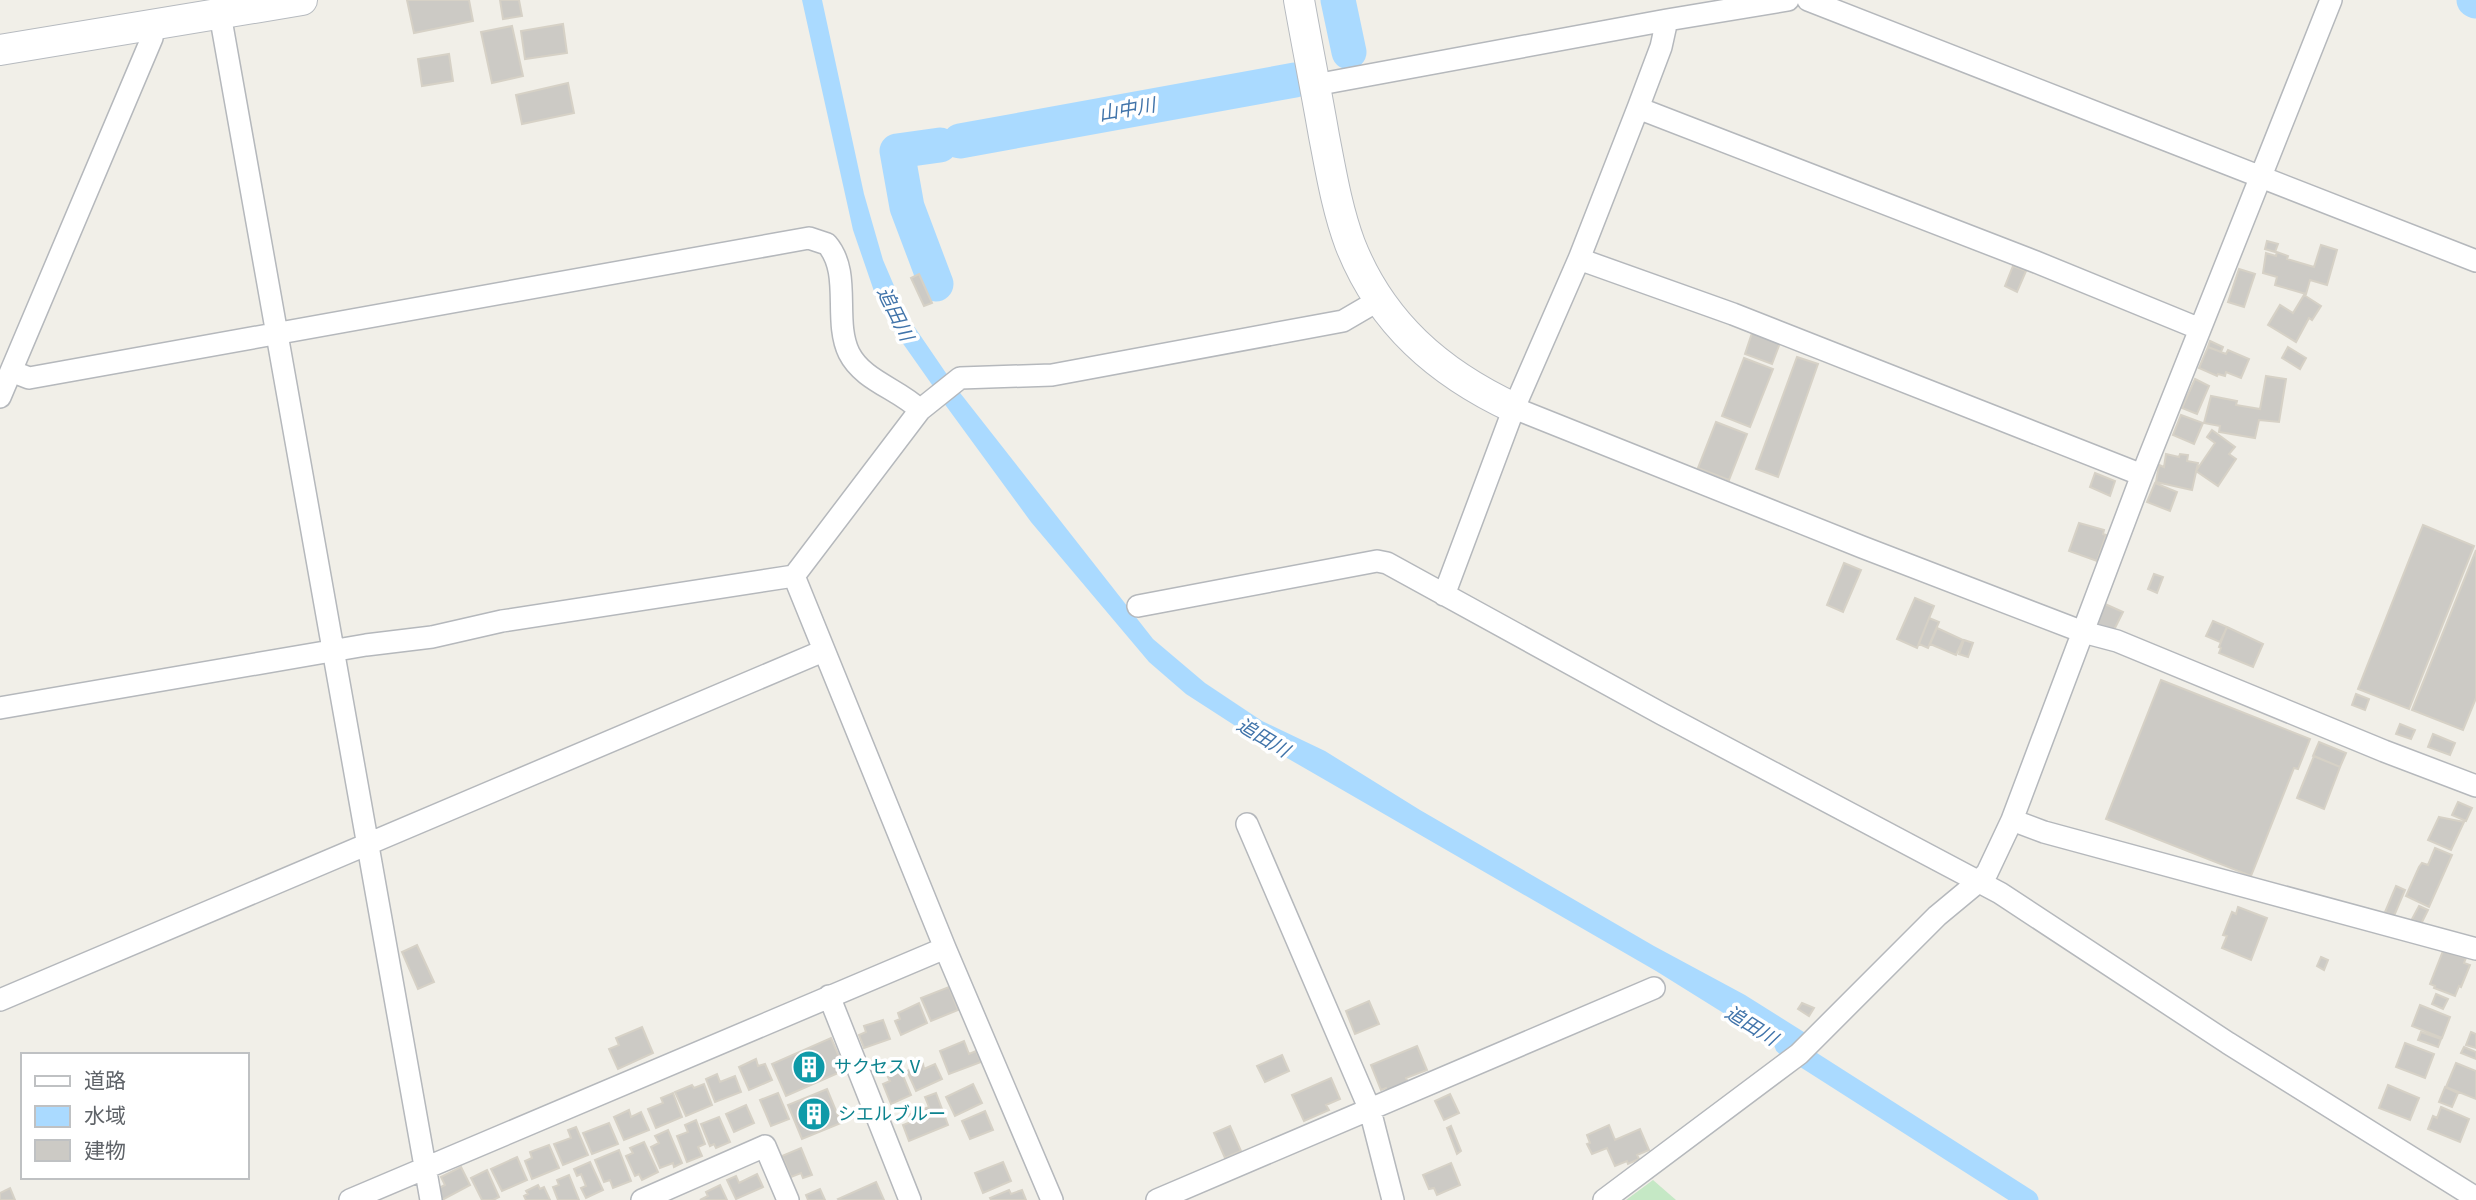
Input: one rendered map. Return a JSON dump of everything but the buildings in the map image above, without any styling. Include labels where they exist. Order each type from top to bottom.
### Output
[{"type":"street","points":[[0,50],[302,0]]},
{"type":"street","points":[[1299,0],[1345,227],[1363,274],[1379,300],[1413,342],[1433,360],[1482,393],[1862,547],[2083,632],[2117,641],[2476,786]]},
{"type":"street","points":[[1315,85],[1788,0]]},
{"type":"street","points":[[1808,0],[2060,100],[2262,175],[2476,261]]},
{"type":"street","points":[[1604,1200],[1806,1047],[1937,916],[1986,873],[2012,820],[2142,475],[2331,0]]},
{"type":"street","points":[[220,14],[431,1200]]},
{"type":"street","points":[[1444,595],[1514,408],[1579,258],[1638,108],[1661,47],[1667,20]]},
{"type":"street","points":[[0,397],[152,38],[153,25]]},
{"type":"street","points":[[1638,108],[2011,252],[2200,329]]},
{"type":"street","points":[[11,371],[29,378],[809,238],[827,244],[835,257],[846,344],[857,365],[911,401],[919,410]]},
{"type":"street","points":[[1579,258],[1745,319],[2142,475]]},
{"type":"street","points":[[0,708],[366,645],[432,637],[502,621],[794,576],[919,410],[960,378],[1052,375],[1343,321],[1379,300]]},
{"type":"street","points":[[1138,606],[1377,561],[1387,563],[2000,894],[2228,1043],[2476,1198]]},
{"type":"street","points":[[794,576],[945,948],[1052,1200]]},
{"type":"street","points":[[0,1000],[823,651]]},
{"type":"street","points":[[2012,820],[2045,832],[2476,949]]},
{"type":"street","points":[[1247,824],[1370,1110],[1393,1200]]},
{"type":"street","points":[[350,1200],[945,948]]},
{"type":"street","points":[[1157,1200],[1654,988]]},
{"type":"street","points":[[829,996],[910,1200]]},
{"type":"street","points":[[642,1200],[765,1146],[788,1200]]},
{"type":"green space","points":[[1653,1180],[1676,1200],[1626,1200]]},
{"type":"water","points":[[802,0],[822,0],[864,194],[883,260],[907,316],[948,376],[935,389],[892,328],[876,297],[853,230]]},
{"type":"water","points":[[957,389],[1153,639],[1205,683],[1262,721],[1325,751],[1420,810],[1654,946],[1745,995],[1807,1034],[1786,1052],[1656,971],[1268,747],[1186,694],[1149,662],[1031,522],[941,399]]},
{"type":"waterway","name":"山中川","points":[[1338,0],[1349,52]]},
{"type":"waterway","name":"山中川","points":[[960,141],[1295,80]]},
{"type":"waterway","name":"山中川","points":[[936,284],[907,207],[897,151],[940,145]]},
{"type":"waterway","name":"追田川","points":[[1785,1045],[2028,1200]]},
{"type":"place","name":"サクセスⅤ","points":[[809,1067]]},
{"type":"place","name":"シエルブルー","points":[[814,1114]]}]
